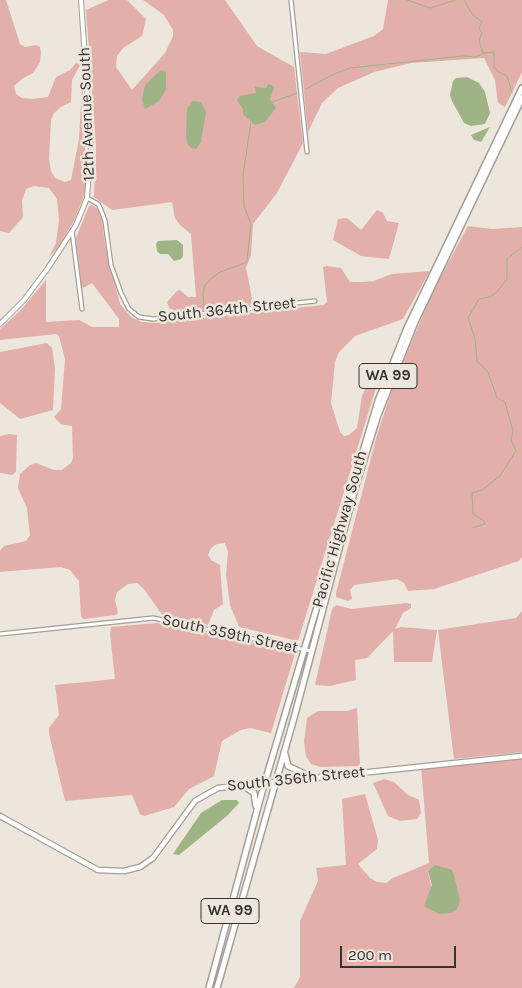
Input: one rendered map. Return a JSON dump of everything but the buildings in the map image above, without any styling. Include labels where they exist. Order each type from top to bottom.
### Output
[{"type":"main road","name":"Pacific Highway South","points":[[217,988],[285,749],[308,650],[358,461],[392,363],[522,88]]},
{"type":"main road","name":"Pacific Highway South","points":[[209,988],[257,812],[387,388],[415,322],[522,98]]},
{"type":"main road","points":[[285,749],[288,766],[311,777]]},
{"type":"main road","name":"South 356th Street","points":[[0,816],[98,870],[124,871],[140,867],[153,858],[195,800],[209,791],[241,784],[522,756]]},
{"type":"main road","points":[[241,784],[256,795],[257,812]]},
{"type":"street","name":"12th Avenue South","points":[[0,324],[24,300],[76,225],[87,198],[91,146],[81,0]]},
{"type":"street","points":[[290,0],[307,152]]},
{"type":"street","name":"South 364th Street","points":[[87,198],[100,206],[105,221],[112,265],[121,293],[129,309],[139,317],[153,319],[315,301]]},
{"type":"street","points":[[72,230],[82,309]]},
{"type":"street","name":"South 359th Street","points":[[0,634],[152,618],[308,650]]},
{"type":"shaded area","points":[[0,0],[6,0],[20,44],[25,47],[36,45],[40,47],[41,52],[40,62],[33,73],[14,86],[16,94],[22,98],[32,99],[48,97],[56,77],[70,70],[76,63],[80,65],[72,80],[71,102],[54,113],[51,120],[49,159],[51,171],[55,178],[65,182],[71,180],[79,139],[82,84],[85,115],[85,193],[74,221],[57,249],[49,257],[56,243],[59,220],[57,199],[49,188],[34,186],[26,189],[22,200],[23,217],[9,233],[0,231]]},
{"type":"shaded area","points":[[109,0],[127,0],[146,19],[142,36],[123,48],[117,56],[116,67],[132,90],[165,53],[173,36],[173,30],[164,15],[143,0],[225,0],[257,46],[294,67],[303,143],[277,193],[253,224],[251,255],[246,268],[252,298],[251,304],[247,306],[191,313],[180,313],[169,308],[167,302],[177,291],[180,290],[188,297],[196,297],[191,234],[175,218],[172,202],[112,210],[94,197],[96,146],[86,10]]},
{"type":"shaded area","points":[[388,0],[522,0],[522,72],[505,107],[498,103],[495,80],[484,58],[411,63],[374,72],[338,88],[322,103],[308,132],[300,52],[326,54],[374,36],[383,29]]},
{"type":"shaded area","points":[[161,70],[166,72],[166,89],[159,101],[145,109],[142,100],[146,84]]},
{"type":"shaded area","points":[[467,77],[479,83],[485,92],[490,113],[485,124],[471,126],[464,123],[452,101],[450,95],[453,81],[456,78]]},
{"type":"shaded area","points":[[268,84],[274,88],[270,99],[276,108],[265,122],[255,125],[243,114],[243,109],[237,100],[240,96],[256,93],[255,87],[266,88]]},
{"type":"shaded area","points":[[193,101],[201,102],[206,112],[201,142],[196,149],[191,148],[187,143],[186,132],[187,109]]},
{"type":"shaded area","points":[[490,127],[481,142],[474,140],[471,135]]},
{"type":"shaded area","points":[[92,205],[98,209],[102,220],[105,244],[120,304],[131,317],[142,322],[156,323],[324,305],[327,302],[323,267],[326,266],[341,268],[350,282],[374,281],[392,274],[430,271],[403,319],[355,336],[339,352],[335,362],[331,403],[340,432],[344,436],[349,435],[357,428],[362,396],[375,374],[380,375],[298,641],[239,627],[230,605],[226,574],[228,552],[225,543],[217,544],[211,548],[208,555],[211,560],[220,565],[223,604],[214,610],[208,625],[163,616],[144,589],[137,583],[128,584],[117,592],[115,600],[118,613],[116,615],[83,619],[81,616],[79,581],[70,570],[61,567],[0,572],[0,551],[4,546],[26,541],[30,535],[27,508],[18,488],[20,474],[30,465],[36,463],[54,470],[62,470],[71,463],[73,458],[72,426],[61,424],[54,417],[61,409],[65,359],[59,336],[56,334],[0,340],[0,329],[20,311],[46,280],[46,322],[79,320],[92,327],[119,327],[119,319],[92,283],[83,288],[81,285],[76,238],[89,206]]},
{"type":"shaded area","points":[[377,210],[383,213],[387,221],[399,223],[389,259],[361,256],[333,240],[338,219],[347,218],[361,230]]},
{"type":"shaded area","points":[[468,226],[492,229],[522,227],[522,557],[519,561],[434,589],[408,591],[404,583],[397,579],[354,585],[350,590],[352,599],[348,601],[336,597],[377,435],[395,381],[434,289]]},
{"type":"shaded area","points":[[177,240],[183,245],[183,256],[181,259],[174,261],[168,254],[160,254],[157,251],[156,244],[158,241]]},
{"type":"shaded area","points":[[47,343],[52,348],[55,369],[53,410],[20,419],[0,403],[0,352]]},
{"type":"shaded area","points":[[17,435],[16,472],[12,475],[0,473],[0,436]]},
{"type":"shaded area","points":[[411,604],[411,608],[403,613],[395,629],[401,627],[437,630],[432,662],[394,662],[393,631],[367,658],[355,660],[356,680],[330,686],[315,685],[332,609],[336,605],[352,609]]},
{"type":"shaded area","points":[[522,611],[522,752],[454,759],[438,630],[516,618]]},
{"type":"shaded area","points":[[157,623],[293,651],[295,654],[271,733],[250,728],[241,730],[222,741],[214,776],[189,789],[174,807],[144,816],[140,814],[132,795],[65,801],[49,734],[49,728],[59,715],[55,685],[115,679],[110,634],[111,627]]},
{"type":"shaded area","points":[[357,708],[360,766],[321,767],[311,764],[306,756],[304,741],[307,718],[318,711],[347,711]]},
{"type":"shaded area","points":[[522,756],[522,988],[294,988],[300,977],[300,921],[318,881],[316,868],[346,865],[342,799],[365,794],[378,840],[377,849],[358,864],[370,878],[377,882],[386,883],[393,878],[429,863],[421,766]],"holes":[[[428,872],[454,875],[454,881],[432,888]]]},
{"type":"shaded area","points":[[384,779],[394,782],[408,795],[419,800],[421,813],[417,819],[400,821],[388,816],[373,783]]},
{"type":"shaded area","points":[[222,800],[237,800],[239,803],[228,815],[179,855],[173,854],[201,813]]},
{"type":"shaded area","points":[[435,865],[452,870],[454,875],[460,901],[457,909],[451,913],[439,914],[424,906],[432,885],[428,871]]},
{"type":"waterway","points":[[407,0],[430,8],[456,0]]},
{"type":"waterway","points":[[464,0],[472,14],[482,22],[479,28],[482,33],[479,41],[482,50],[484,53],[494,52],[494,66],[497,71],[507,76],[512,93]]},
{"type":"waterway","points":[[306,89],[350,68],[463,56],[476,57],[484,53]]},
{"type":"waterway","points":[[273,102],[297,93]]},
{"type":"waterway","points":[[204,307],[203,294],[205,285],[220,272],[245,263],[247,260],[251,224],[244,206],[243,175],[251,122]]},
{"type":"waterway","points":[[472,528],[485,524],[484,521],[473,514],[472,493],[482,490],[500,476],[516,451],[511,440],[513,431],[505,402],[497,398],[488,372],[477,361],[475,338],[468,318],[479,299],[490,297],[497,292],[507,279],[507,259],[522,247]]}]
